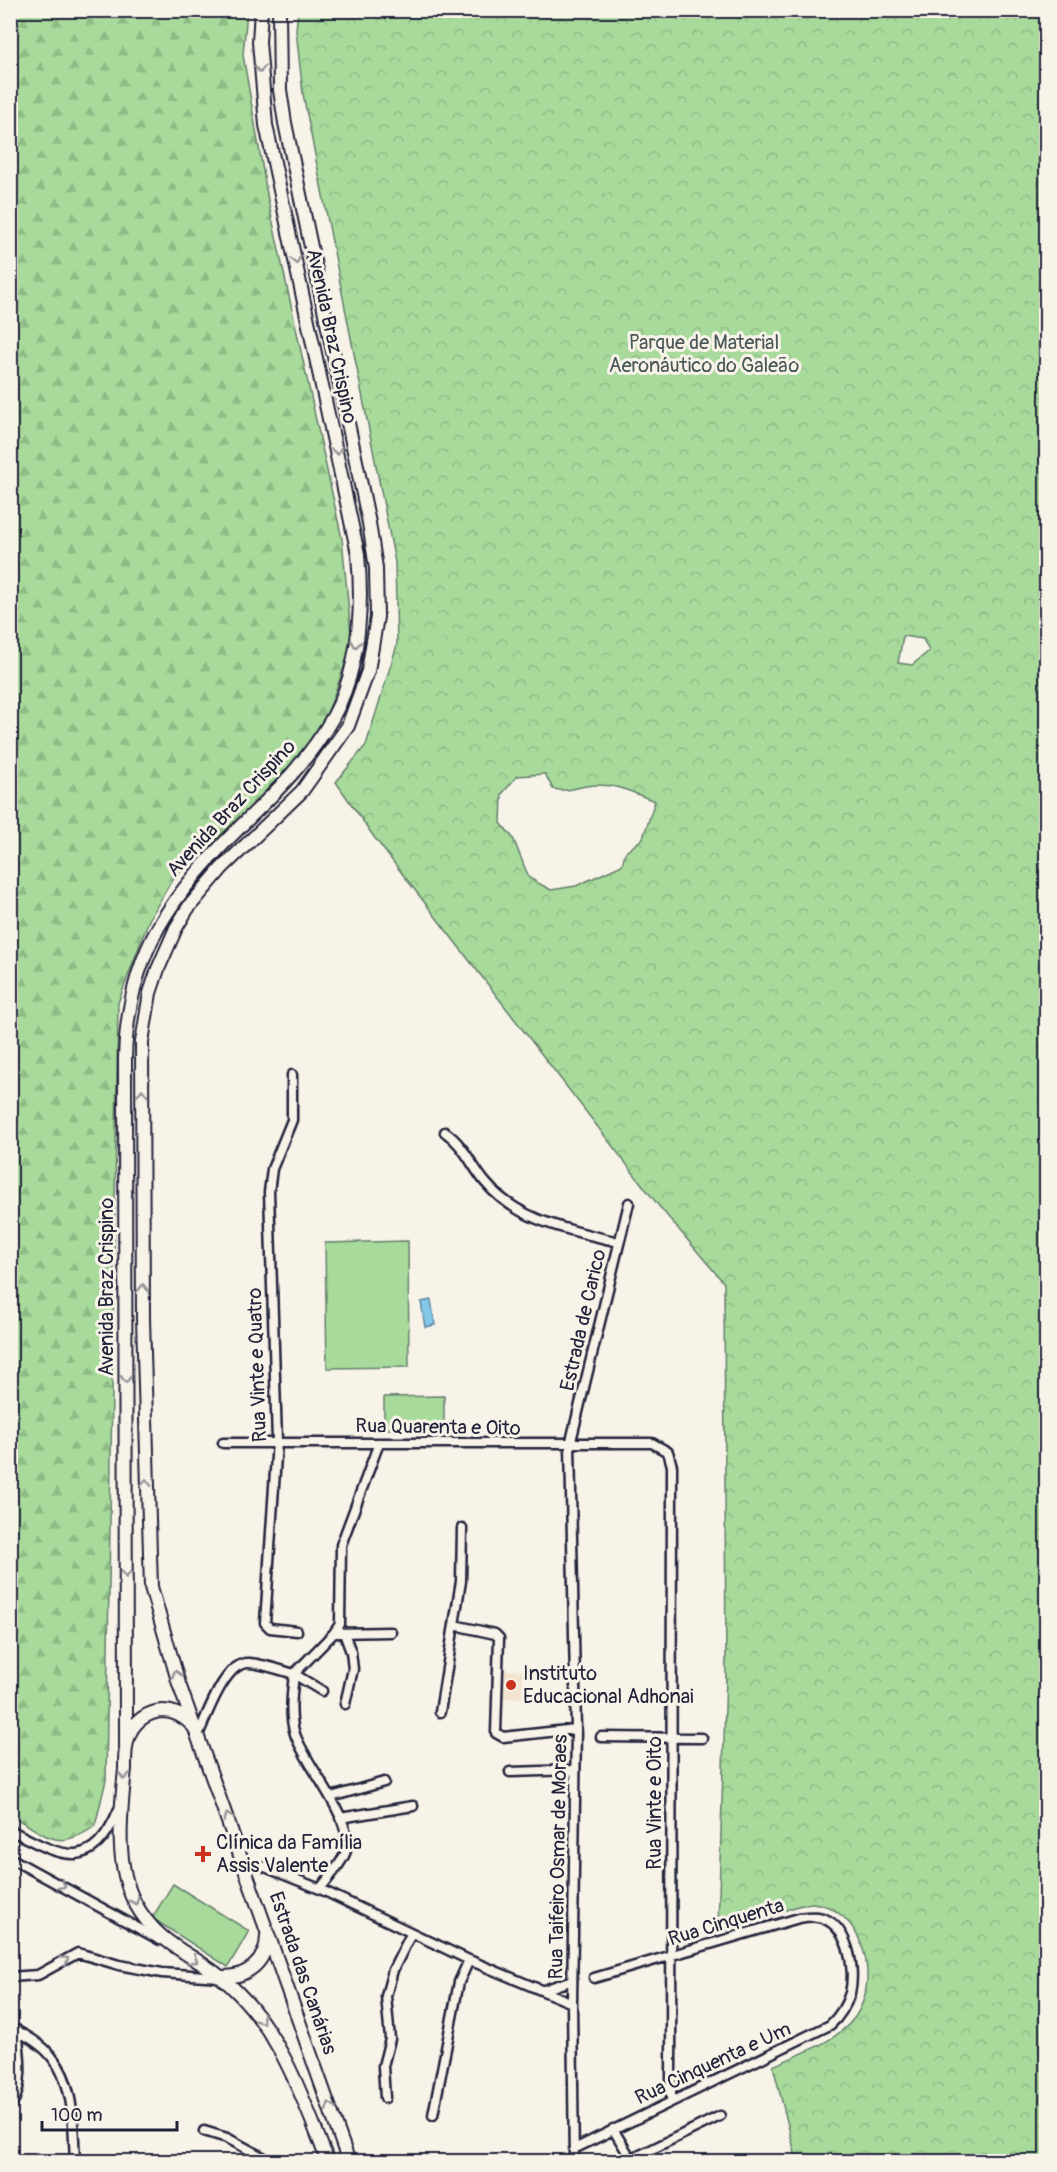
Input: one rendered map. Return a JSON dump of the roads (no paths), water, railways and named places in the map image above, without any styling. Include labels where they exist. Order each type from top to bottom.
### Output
[{"type":"main road","name":"Avenida Braz Crispino","points":[[126,1748],[125,1060],[129,1003],[137,971],[149,943],[177,896],[212,854],[296,772],[319,740],[344,692],[353,665],[357,638],[360,580],[358,554],[266,125],[259,42],[261,10]]},
{"type":"main road","name":"Avenida Braz Crispino","points":[[197,1732],[162,1630],[151,1587],[143,1319],[142,1042],[144,1018],[150,993],[167,946],[188,908],[222,868],[302,791],[336,746],[358,702],[368,671],[377,617],[376,568],[369,523],[280,90],[279,10]]},
{"type":"main road","points":[[197,1732],[182,1716],[163,1711],[154,1712],[137,1722],[129,1734],[122,1803],[123,1854],[128,1885],[134,1902],[147,1922],[167,1943],[221,1977],[252,2007],[289,2065],[328,2162]]},
{"type":"main road","name":"Estrada das Canárias","points":[[197,1732],[350,2162]]},
{"type":"main road","points":[[221,1977],[240,1976],[255,1966],[265,1950],[267,1932]]},
{"type":"street","name":"Rua Vinte e Quatro","points":[[292,1075],[292,1120],[273,1169],[269,1192],[277,1441],[265,1623],[270,1628],[297,1631]]},
{"type":"street","points":[[445,1132],[457,1141],[486,1183],[515,1209],[550,1224],[618,1242]]},
{"type":"street","name":"Estrada de Carico","points":[[570,1444],[629,1203]]},
{"type":"street","name":"Rua Quarenta e Oito","points":[[223,1443],[277,1441],[652,1443]]},
{"type":"street","points":[[320,1889],[346,1851],[346,1832],[331,1797],[295,1734],[291,1708],[294,1674],[340,1624],[341,1545],[379,1443]]},
{"type":"street","name":"Rua Vinte e Oito","points":[[652,1443],[668,1452],[672,1466],[671,2101]]},
{"type":"street","name":"Rua Taifeiro Osmar de Moraes","points":[[570,1444],[576,1729],[572,1980],[574,2162]]},
{"type":"street","points":[[440,1712],[461,1581],[462,1528]]},
{"type":"street","points":[[454,1625],[495,1634],[499,1638],[495,1725],[498,1736],[576,1729]]},
{"type":"street","points":[[334,1633],[391,1632]]},
{"type":"street","points":[[344,1633],[352,1660],[352,1682],[345,1704]]},
{"type":"street","points":[[197,1732],[226,1677],[236,1666],[250,1663],[294,1674],[322,1691]]},
{"type":"street","points":[[601,1737],[702,1738]]},
{"type":"street","points":[[510,1772],[575,1770]]},
{"type":"street","points":[[331,1797],[384,1782]]},
{"type":"street","points":[[10,1830],[56,1854],[75,1855],[88,1850],[110,1832],[122,1803]]},
{"type":"street","points":[[340,1818],[413,1806]]},
{"type":"street","points":[[10,1858],[167,1943]]},
{"type":"street","points":[[265,1867],[320,1889],[411,1934],[572,2003]]},
{"type":"street","name":"Rua Cinquenta","points":[[594,1978],[787,1919],[819,1917],[833,1926],[846,1943],[851,1964],[851,1992]]},
{"type":"street","points":[[385,2098],[383,2066],[390,2043],[386,1996],[393,1970],[411,1934]]},
{"type":"street","points":[[10,1977],[38,1975],[78,1953],[120,1965],[162,1973],[221,1977]]},
{"type":"street","points":[[433,2115],[450,2038],[459,1982],[470,1960]]},
{"type":"street","points":[[544,1990],[572,1980]]},
{"type":"street","name":"Rua Cinquenta e Um","points":[[574,2149],[830,2025],[839,2017],[851,1992]]},
{"type":"street","points":[[12,2105],[20,2075],[14,2029]]},
{"type":"street","points":[[14,2029],[36,2042],[54,2058],[65,2082],[72,2109],[75,2162]]},
{"type":"street","points":[[613,2129],[630,2157],[636,2157],[720,2116]]},
{"type":"street","points":[[204,2131],[227,2138],[272,2162]]},
{"type":"water","points":[[431,1300],[435,1325],[425,1327],[421,1302]]},
{"type":"place","name":"Instituto Educacional Adhonai","points":[[511,1685]]},
{"type":"place","name":"Clínica da Família Assis Valente","points":[[203,1854]]},
{"type":"park label","name":"Parque de Material Aeronáutico do Galeão","points":[[704,354]]}]
